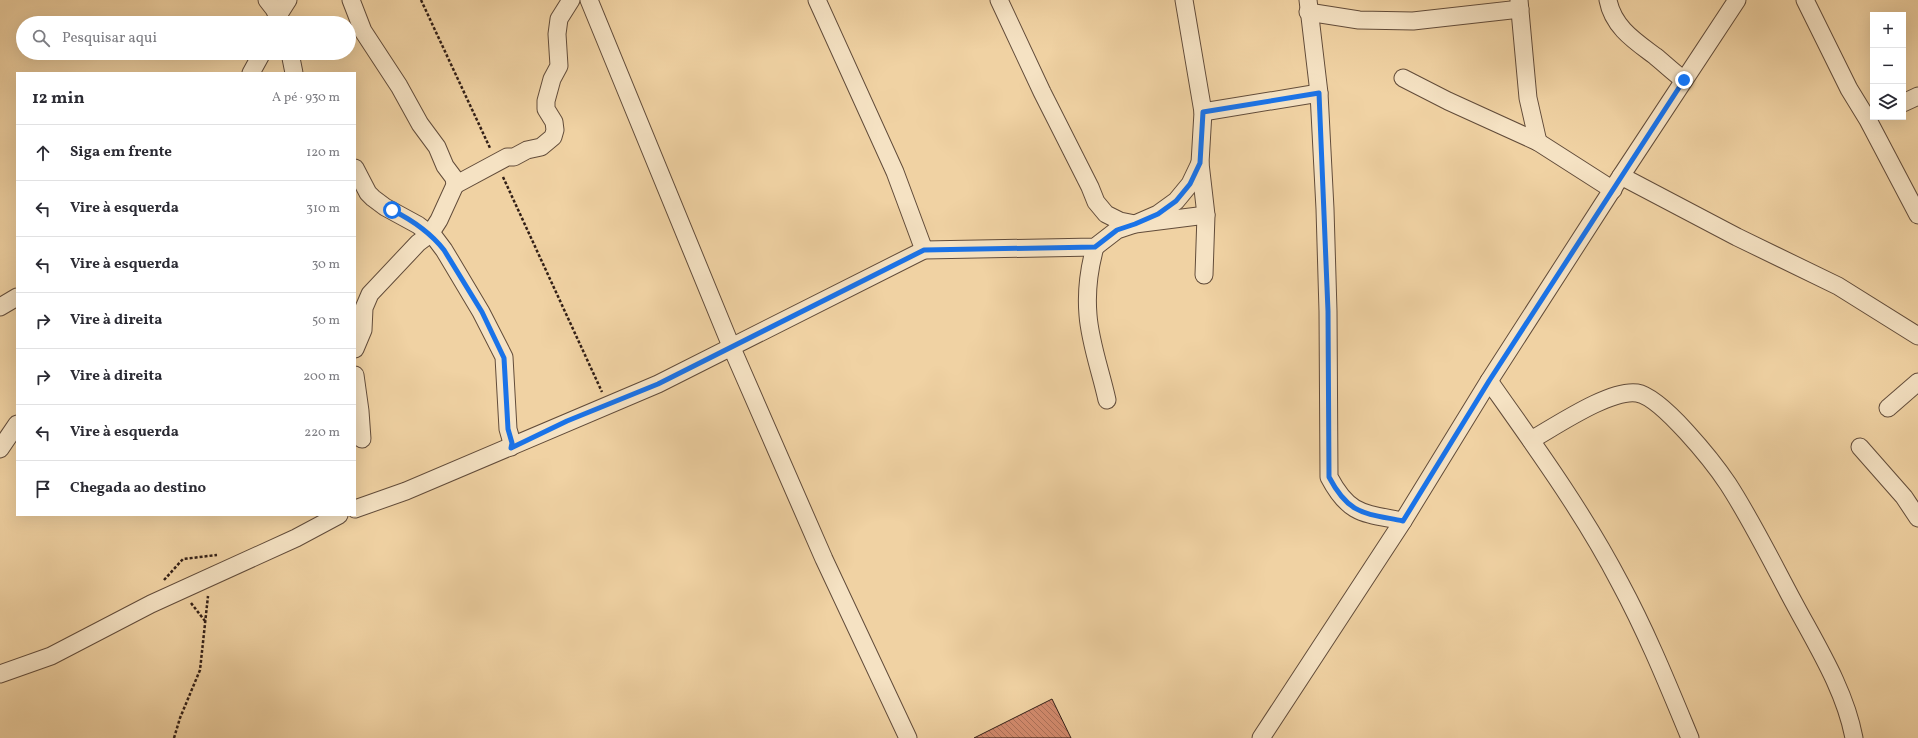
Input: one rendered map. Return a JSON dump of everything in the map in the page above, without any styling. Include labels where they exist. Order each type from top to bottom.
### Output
[{"type":"street","points":[[267,0],[276,16]]},
{"type":"street","points":[[279,16],[288,0]]},
{"type":"street","points":[[351,0],[363,31],[399,86],[420,124],[437,147],[445,166],[454,178],[455,185],[439,220],[430,234],[418,243],[370,294],[364,308],[363,330],[356,347]]},
{"type":"street","points":[[455,185],[507,157],[514,157],[527,150],[541,147],[553,137],[555,130],[554,122],[546,109],[546,101],[552,79],[559,66],[557,34],[559,19],[571,0]]},
{"type":"street","points":[[589,0],[732,346],[824,559],[908,738]]},
{"type":"street","points":[[817,0],[895,172],[924,250]]},
{"type":"street","points":[[999,0],[1096,202],[1106,214],[1120,221],[1135,224],[1206,215]]},
{"type":"street","points":[[1184,0],[1203,112],[1200,163],[1206,215],[1204,275]]},
{"type":"street","points":[[1608,0],[1614,16],[1630,38],[1684,80]]},
{"type":"street","points":[[1805,0],[1849,89],[1870,117]]},
{"type":"street","points":[[1261,738],[1403,521],[1489,381],[1736,1]]},
{"type":"street","points":[[1403,521],[1367,514],[1351,507],[1338,494],[1329,477],[1328,311],[1319,93],[1308,6],[1359,20],[1413,21],[1519,4],[1528,98],[1538,142]]},
{"type":"street","points":[[252,72],[258,60]]},
{"type":"street","points":[[291,60],[294,72]]},
{"type":"street","points":[[1403,78],[1448,101],[1538,142],[1617,183],[1737,237],[1838,286],[1918,336]]},
{"type":"street","points":[[1203,112],[1319,93]]},
{"type":"street","points":[[1906,102],[1918,96]]},
{"type":"street","points":[[1872,120],[1918,215]]},
{"type":"street","points":[[356,509],[406,491],[511,448],[567,421],[658,384],[924,250],[1095,247],[1117,230],[1158,214],[1176,201],[1190,184],[1200,163]]},
{"type":"street","points":[[356,170],[368,193],[373,198],[385,207],[418,225],[436,238],[478,306],[504,358],[508,429],[512,443],[511,448]]},
{"type":"street","points":[[1095,247],[1089,272],[1088,316],[1107,400]]},
{"type":"street","points":[[0,307],[16,298]]},
{"type":"street","points":[[1489,381],[1531,440],[1581,515],[1620,582],[1655,652],[1690,738]]},
{"type":"street","points":[[356,382],[362,439]]},
{"type":"street","points":[[1888,408],[1918,382]]},
{"type":"street","points":[[1531,440],[1604,399],[1622,394],[1638,393],[1651,399],[1669,414],[1703,452],[1728,484],[1831,672],[1852,727],[1854,738]]},
{"type":"street","points":[[0,449],[16,425]]},
{"type":"street","points":[[1860,447],[1904,497],[1918,518]]},
{"type":"street","points":[[0,674],[51,656],[151,604],[296,538],[337,516]]},
{"type":"path","points":[[421,0],[490,149]]},
{"type":"path","points":[[500,170],[609,405]]},
{"type":"path","points":[[174,738],[180,718],[200,670],[210,577]]},
{"type":"path","points":[[182,590],[206,622]]},
{"type":"building","points":[[1052,699],[1071,738],[974,738]]},
{"type":"route","points":[[392,210],[418,225],[436,238],[492,331],[504,358],[507,379],[506,393],[508,429],[512,443],[511,448],[567,421],[658,384],[924,250],[1095,247],[1117,230],[1158,214],[1176,201],[1190,184],[1200,163],[1203,112],[1319,93],[1328,311],[1329,477],[1338,494],[1351,507],[1367,514],[1403,521],[1489,381],[1684,80]]}]
